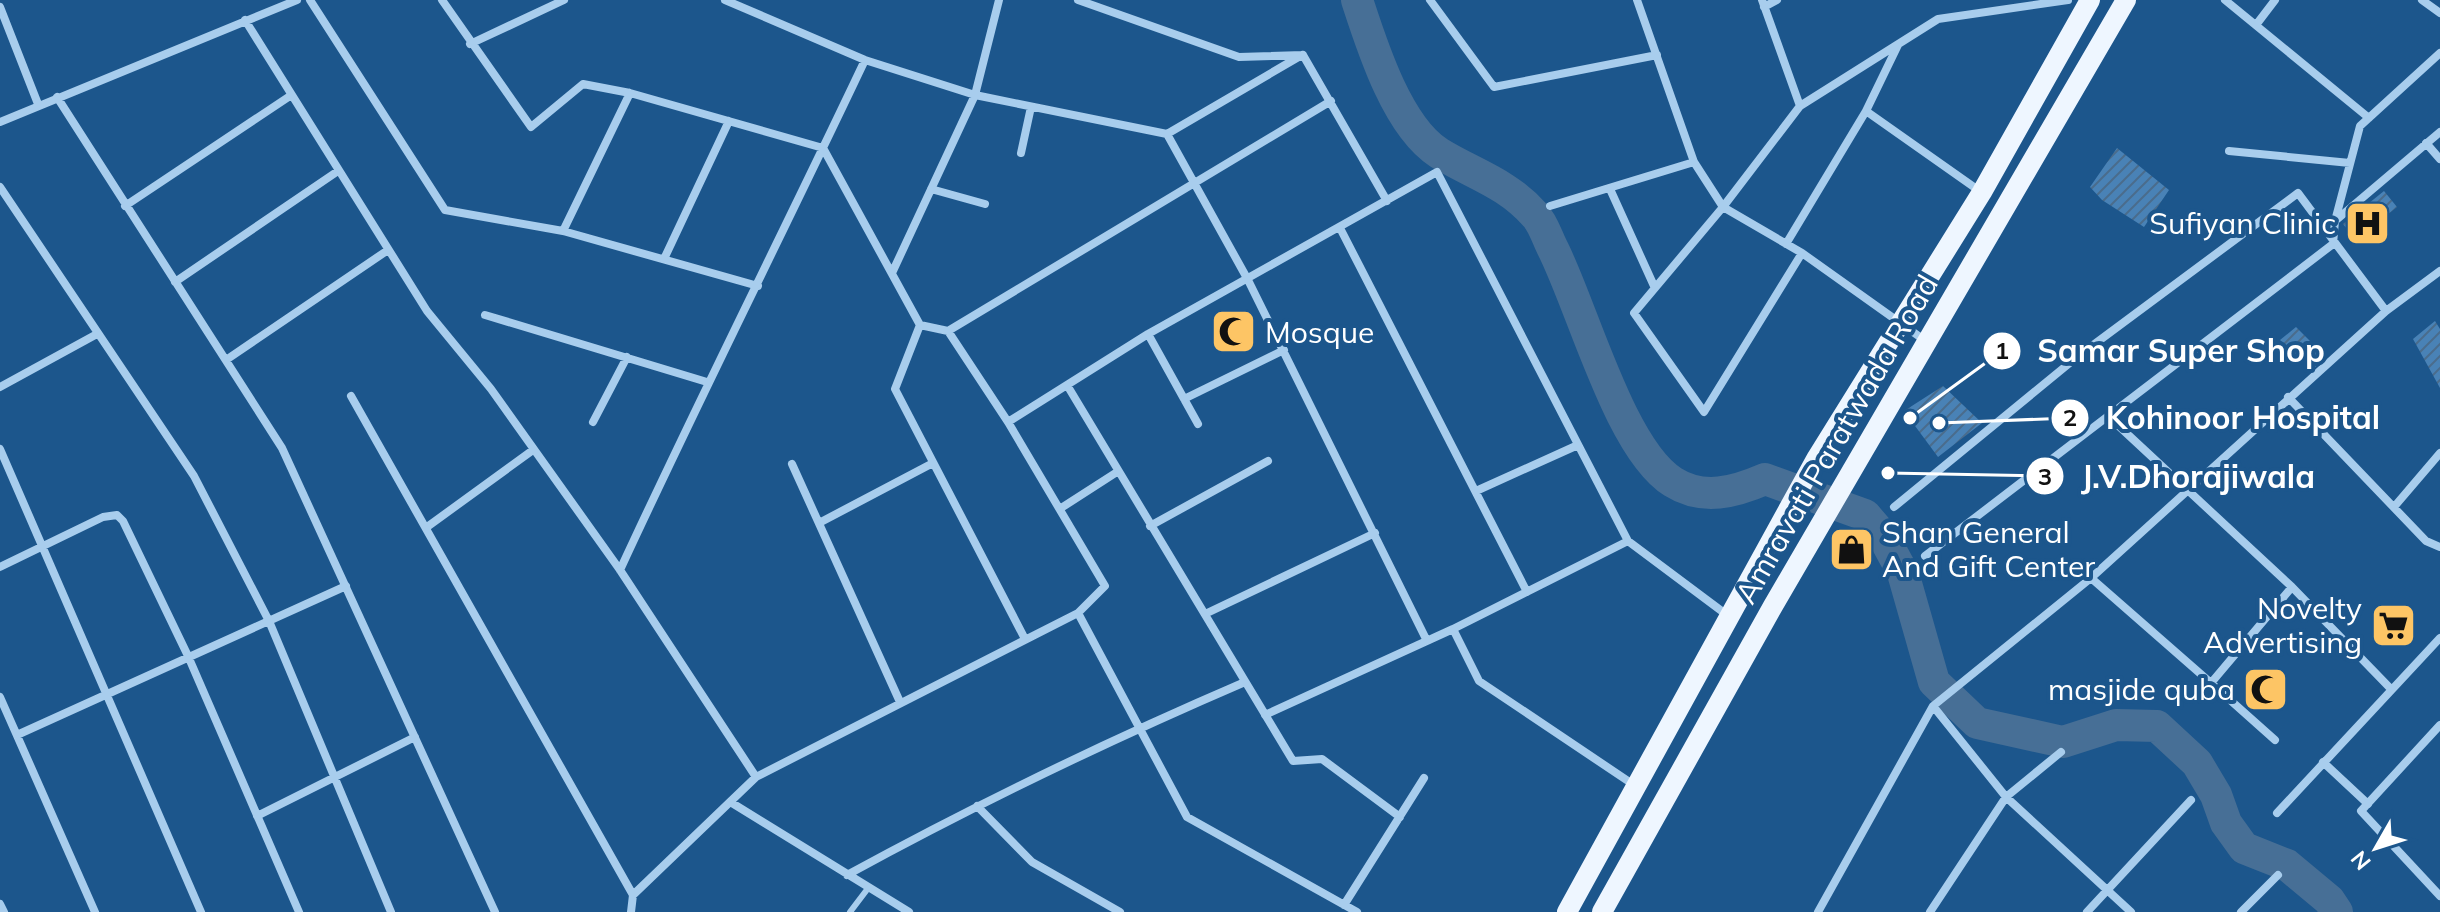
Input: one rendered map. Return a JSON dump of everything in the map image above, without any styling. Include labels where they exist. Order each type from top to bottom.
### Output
[{"type":"main road","name":"Amravati Paratwada Road","points":[[1567,912],[1816,459],[1982,192],[2090,0]]},
{"type":"main road","name":"Amravati Paratwada Road","points":[[1602,912],[1773,606],[2126,0]]},
{"type":"street","points":[[0,122],[297,0]]},
{"type":"street","points":[[310,0],[445,210],[563,231],[758,286]]},
{"type":"street","points":[[442,0],[531,127],[583,84],[630,93],[823,148],[920,325],[948,331],[1331,101]]},
{"type":"street","points":[[470,44],[564,0]]},
{"type":"street","points":[[725,0],[865,60],[975,95],[1167,134],[1303,55]]},
{"type":"street","points":[[892,273],[975,95],[999,0]]},
{"type":"street","points":[[1078,0],[1239,57],[1303,55]]},
{"type":"street","points":[[1430,0],[1494,87],[1657,55]]},
{"type":"street","points":[[1637,0],[1694,162],[1723,207],[1802,253],[1927,342]]},
{"type":"street","points":[[1777,0],[1763,3],[1800,106]]},
{"type":"street","points":[[1802,253],[1704,412],[1634,313],[1723,207],[1800,106],[1938,19],[2068,0]]},
{"type":"street","points":[[2225,0],[2369,118]]},
{"type":"street","points":[[2256,25],[2275,0]]},
{"type":"street","points":[[2422,0],[2440,13]]},
{"type":"street","points":[[0,7],[38,104]]},
{"type":"street","points":[[245,20],[427,311],[491,389],[620,570],[756,777]]},
{"type":"street","points":[[1786,244],[1866,111],[1898,45]]},
{"type":"street","points":[[1925,556],[2333,244],[2335,221],[2360,126],[2440,53]]},
{"type":"street","points":[[1303,55],[1387,201]]},
{"type":"street","points":[[620,570],[707,382],[758,286],[865,60]]},
{"type":"street","points":[[563,231],[630,93]]},
{"type":"street","points":[[125,206],[290,96]]},
{"type":"street","points":[[57,97],[282,448],[495,912]]},
{"type":"street","points":[[1021,153],[1031,107]]},
{"type":"street","points":[[1866,111],[1982,192]]},
{"type":"street","points":[[664,259],[729,121]]},
{"type":"street","points":[[2335,221],[2440,132]]},
{"type":"street","points":[[1167,134],[1196,182],[1284,350],[1427,641]]},
{"type":"street","points":[[2426,143],[2440,159]]},
{"type":"street","points":[[2229,151],[2350,163]]},
{"type":"street","points":[[1550,206],[1694,162]]},
{"type":"street","points":[[175,282],[338,171]]},
{"type":"street","points":[[1008,422],[1148,334],[1437,172],[1628,541],[1731,618]]},
{"type":"street","points":[[0,187],[194,476],[269,621],[391,912]]},
{"type":"street","points":[[931,189],[985,204]]},
{"type":"street","points":[[1610,189],[1654,286]]},
{"type":"street","points":[[1894,507],[2077,357],[2298,193],[2333,244],[2386,311]]},
{"type":"street","points":[[1340,228],[1527,592]]},
{"type":"street","points":[[226,360],[388,250]]},
{"type":"street","points":[[1818,912],[1933,706],[2091,578],[2288,397],[2386,311],[2440,271]]},
{"type":"street","points":[[485,315],[707,382]]},
{"type":"street","points":[[920,325],[895,389],[1025,639]]},
{"type":"street","points":[[633,895],[756,777],[1078,613],[1105,586],[1061,508],[948,331]]},
{"type":"street","points":[[0,387],[97,334]]},
{"type":"street","points":[[1148,334],[1198,424]]},
{"type":"street","points":[[1184,399],[1284,350]]},
{"type":"street","points":[[593,422],[627,357]]},
{"type":"street","points":[[1067,385],[1293,761],[1322,759],[1400,817]]},
{"type":"street","points":[[351,396],[633,895],[631,912]]},
{"type":"street","points":[[2288,397],[2426,541],[2440,547]]},
{"type":"street","points":[[2109,417],[2292,587],[2390,688]]},
{"type":"street","points":[[1476,491],[1578,445]]},
{"type":"street","points":[[0,449],[201,912]]},
{"type":"street","points":[[427,527],[533,450]]},
{"type":"street","points":[[2394,507],[2440,453]]},
{"type":"street","points":[[1150,526],[1268,461]]},
{"type":"street","points":[[819,523],[933,463]]},
{"type":"street","points":[[792,464],[900,702]]},
{"type":"street","points":[[1061,508],[1117,472]]},
{"type":"street","points":[[0,567],[103,517],[117,515],[188,656],[299,912]]},
{"type":"street","points":[[1205,614],[1375,533]]},
{"type":"street","points":[[1265,715],[1453,629],[1628,541]]},
{"type":"street","points":[[2091,578],[2275,740]]},
{"type":"street","points":[[17,735],[105,692],[346,586]]},
{"type":"street","points":[[2211,683],[2292,587]]},
{"type":"street","points":[[1078,613],[1187,817],[1357,912]]},
{"type":"street","points":[[1453,629],[1479,681],[1638,787]]},
{"type":"street","points":[[2277,813],[2390,688],[2440,638]]},
{"type":"street","points":[[847,875],[977,806],[1141,727],[1245,682]]},
{"type":"street","points":[[0,697],[95,912]]},
{"type":"street","points":[[1933,706],[2006,797],[2131,912]]},
{"type":"street","points":[[2440,725],[2361,811],[2440,896]]},
{"type":"street","points":[[257,816],[415,737]]},
{"type":"street","points":[[1930,912],[2006,797],[2061,752]]},
{"type":"street","points":[[2323,762],[2368,804]]},
{"type":"street","points":[[1344,905],[1424,778]]},
{"type":"street","points":[[2087,912],[2191,800]]},
{"type":"street","points":[[732,803],[909,912]]},
{"type":"street","points":[[977,806],[1032,862],[1120,912]]},
{"type":"street","points":[[2241,912],[2278,875]]},
{"type":"street","points":[[0,904],[4,912]]},
{"type":"lane","points":[[850,912],[869,887]]},
{"type":"building","points":[[2117,148],[2169,190],[2144,227],[2102,200],[2090,187]]},
{"type":"building","points":[[2384,191],[2397,207],[2356,240],[2343,224]]},
{"type":"building","points":[[2435,321],[2440,329],[2440,388],[2413,339]]},
{"type":"building","points":[[2296,327],[2324,355],[2313,370],[2280,340]]},
{"type":"building","points":[[1943,386],[1982,423],[1938,457],[1904,411]]},
{"type":"waterway","points":[[1357,0],[1388,84],[1424,141],[1439,153],[1513,195],[1540,222],[1564,272],[1619,408],[1654,465],[1673,482],[1696,491],[1731,491],[1765,479],[1865,515],[1883,536],[1903,573],[1934,682],[1977,723],[2063,742],[2116,725],[2157,726],[2197,763],[2216,795],[2226,823],[2244,848],[2287,865],[2329,900],[2337,912]]},
{"type":"place","name":"Sufiyan Clinic","points":[[2367,223]]},
{"type":"place","name":"Mosque","points":[[1234,332]]},
{"type":"place","name":"Samar Super Shop","points":[[1910,418]]},
{"type":"place","name":"Kohinoor Hospital","points":[[1939,423]]},
{"type":"place","name":"J.V.Dhorajiwala","points":[[1888,473]]},
{"type":"place","name":"Shan General And Gift Center","points":[[1851,549]]},
{"type":"place","name":"Novelty Advertising","points":[[2393,625]]},
{"type":"place","name":"masjide quba","points":[[2266,689]]}]
